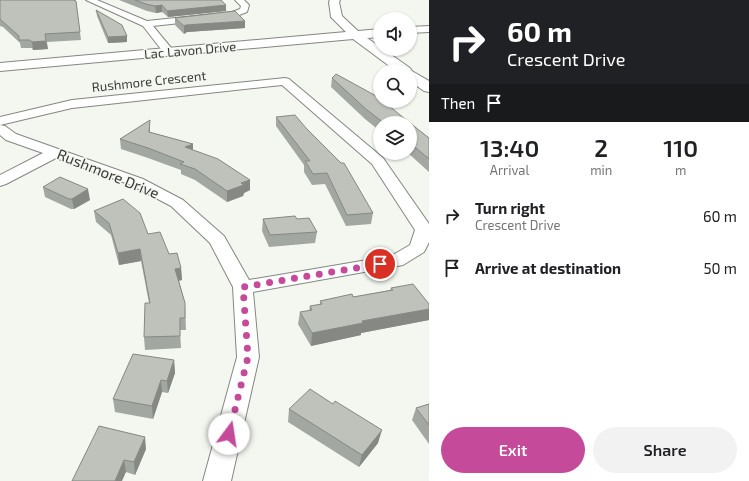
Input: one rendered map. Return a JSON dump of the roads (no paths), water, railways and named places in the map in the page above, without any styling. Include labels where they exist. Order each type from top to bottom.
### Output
[{"type":"street","points":[[90,0],[146,24],[168,51],[172,52]]},
{"type":"street","points":[[146,24],[234,14],[244,10],[245,5],[239,0]]},
{"type":"street","points":[[335,0],[334,2],[337,17],[354,35],[395,64]]},
{"type":"street","points":[[417,30],[429,29]]},
{"type":"street","name":"Lac Lavon Drive","points":[[0,68],[373,34]]},
{"type":"street","points":[[417,80],[429,88]]},
{"type":"street","name":"Rushmore Crescent","points":[[0,121],[72,104],[285,81],[378,161],[424,230],[418,248],[396,261],[243,287]]},
{"type":"street","name":"Rushmore Drive","points":[[0,129],[11,137],[137,182],[177,203],[218,240],[243,287],[248,357],[217,481]]},
{"type":"street","points":[[0,181],[56,152]]}]
